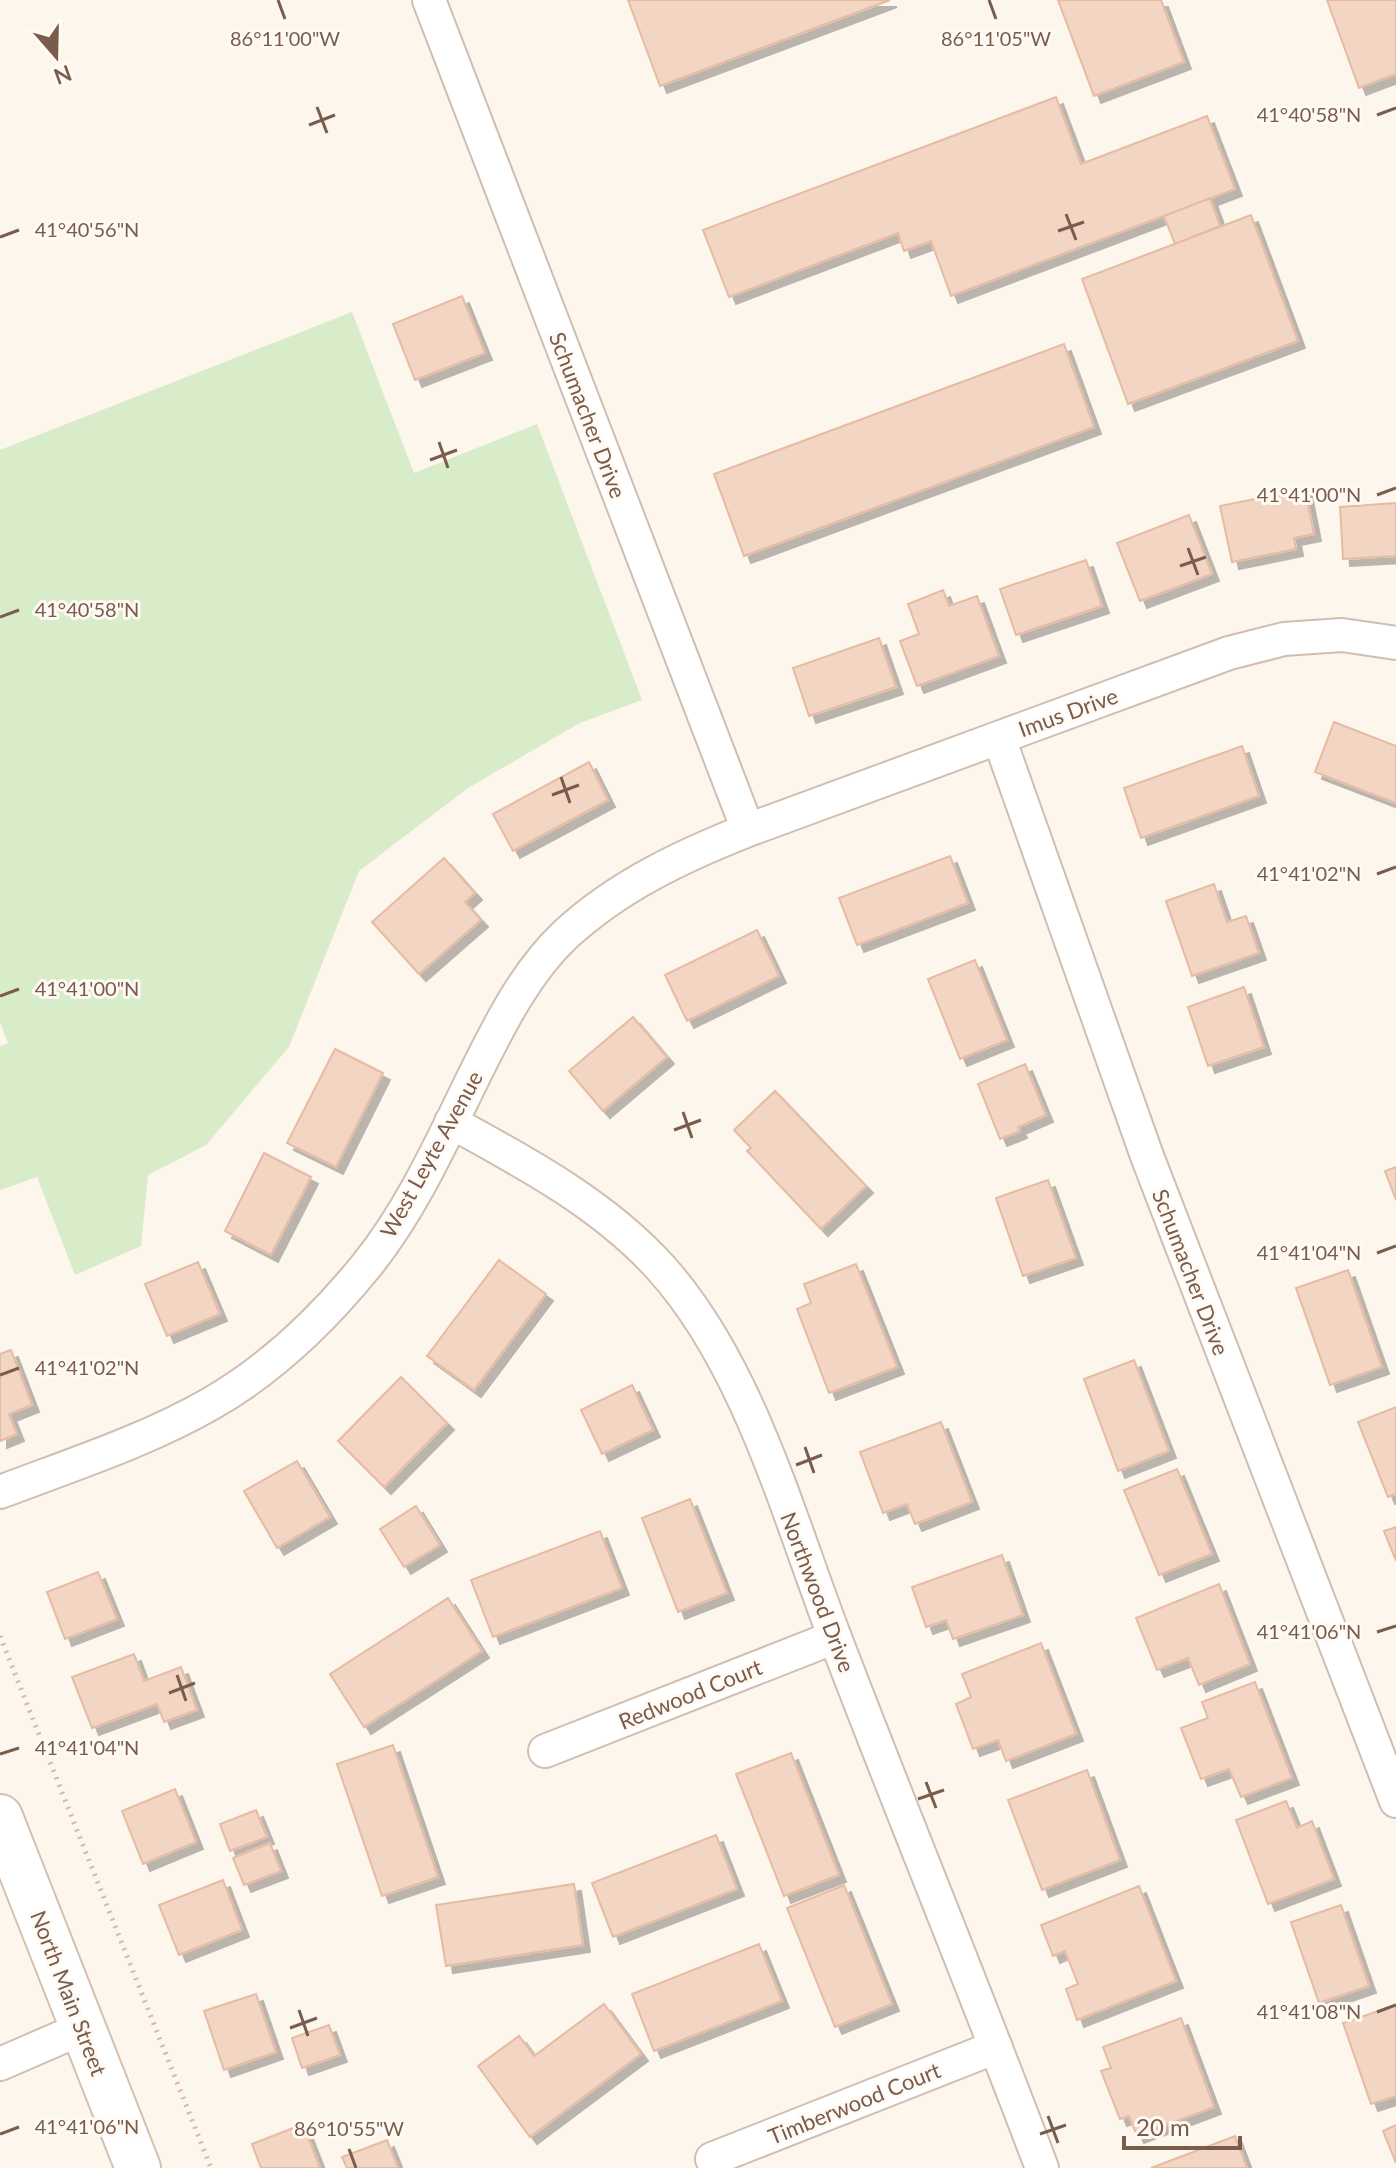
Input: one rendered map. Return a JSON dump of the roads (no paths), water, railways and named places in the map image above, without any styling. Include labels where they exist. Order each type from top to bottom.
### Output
[{"type":"main road","name":"North Main Street","points":[[0,1817],[138,2168]]},
{"type":"street","name":"Schumacher Drive","points":[[429,0],[748,830]]},
{"type":"street","name":"Imus Drive","points":[[748,830],[1229,653],[1284,639],[1342,635],[1396,643]]},
{"type":"street","name":"Schumacher Drive","points":[[999,738],[1147,1156],[1396,1801]]},
{"type":"street","name":"West Leyte Avenue","points":[[0,1492],[144,1437],[213,1403],[272,1362],[328,1309],[367,1265],[415,1191],[499,1026],[528,978],[564,936],[639,881],[684,855],[748,830]]},
{"type":"street","name":"Northwood Drive","points":[[451,1122],[569,1191],[614,1225],[659,1266],[694,1310],[729,1369],[755,1424],[1042,2168]]},
{"type":"street","name":"Redwood Court","points":[[545,1751],[835,1637]]},
{"type":"street","points":[[0,2064],[83,2028]]},
{"type":"street","name":"Timberwood Court","points":[[712,2159],[996,2047]]}]
